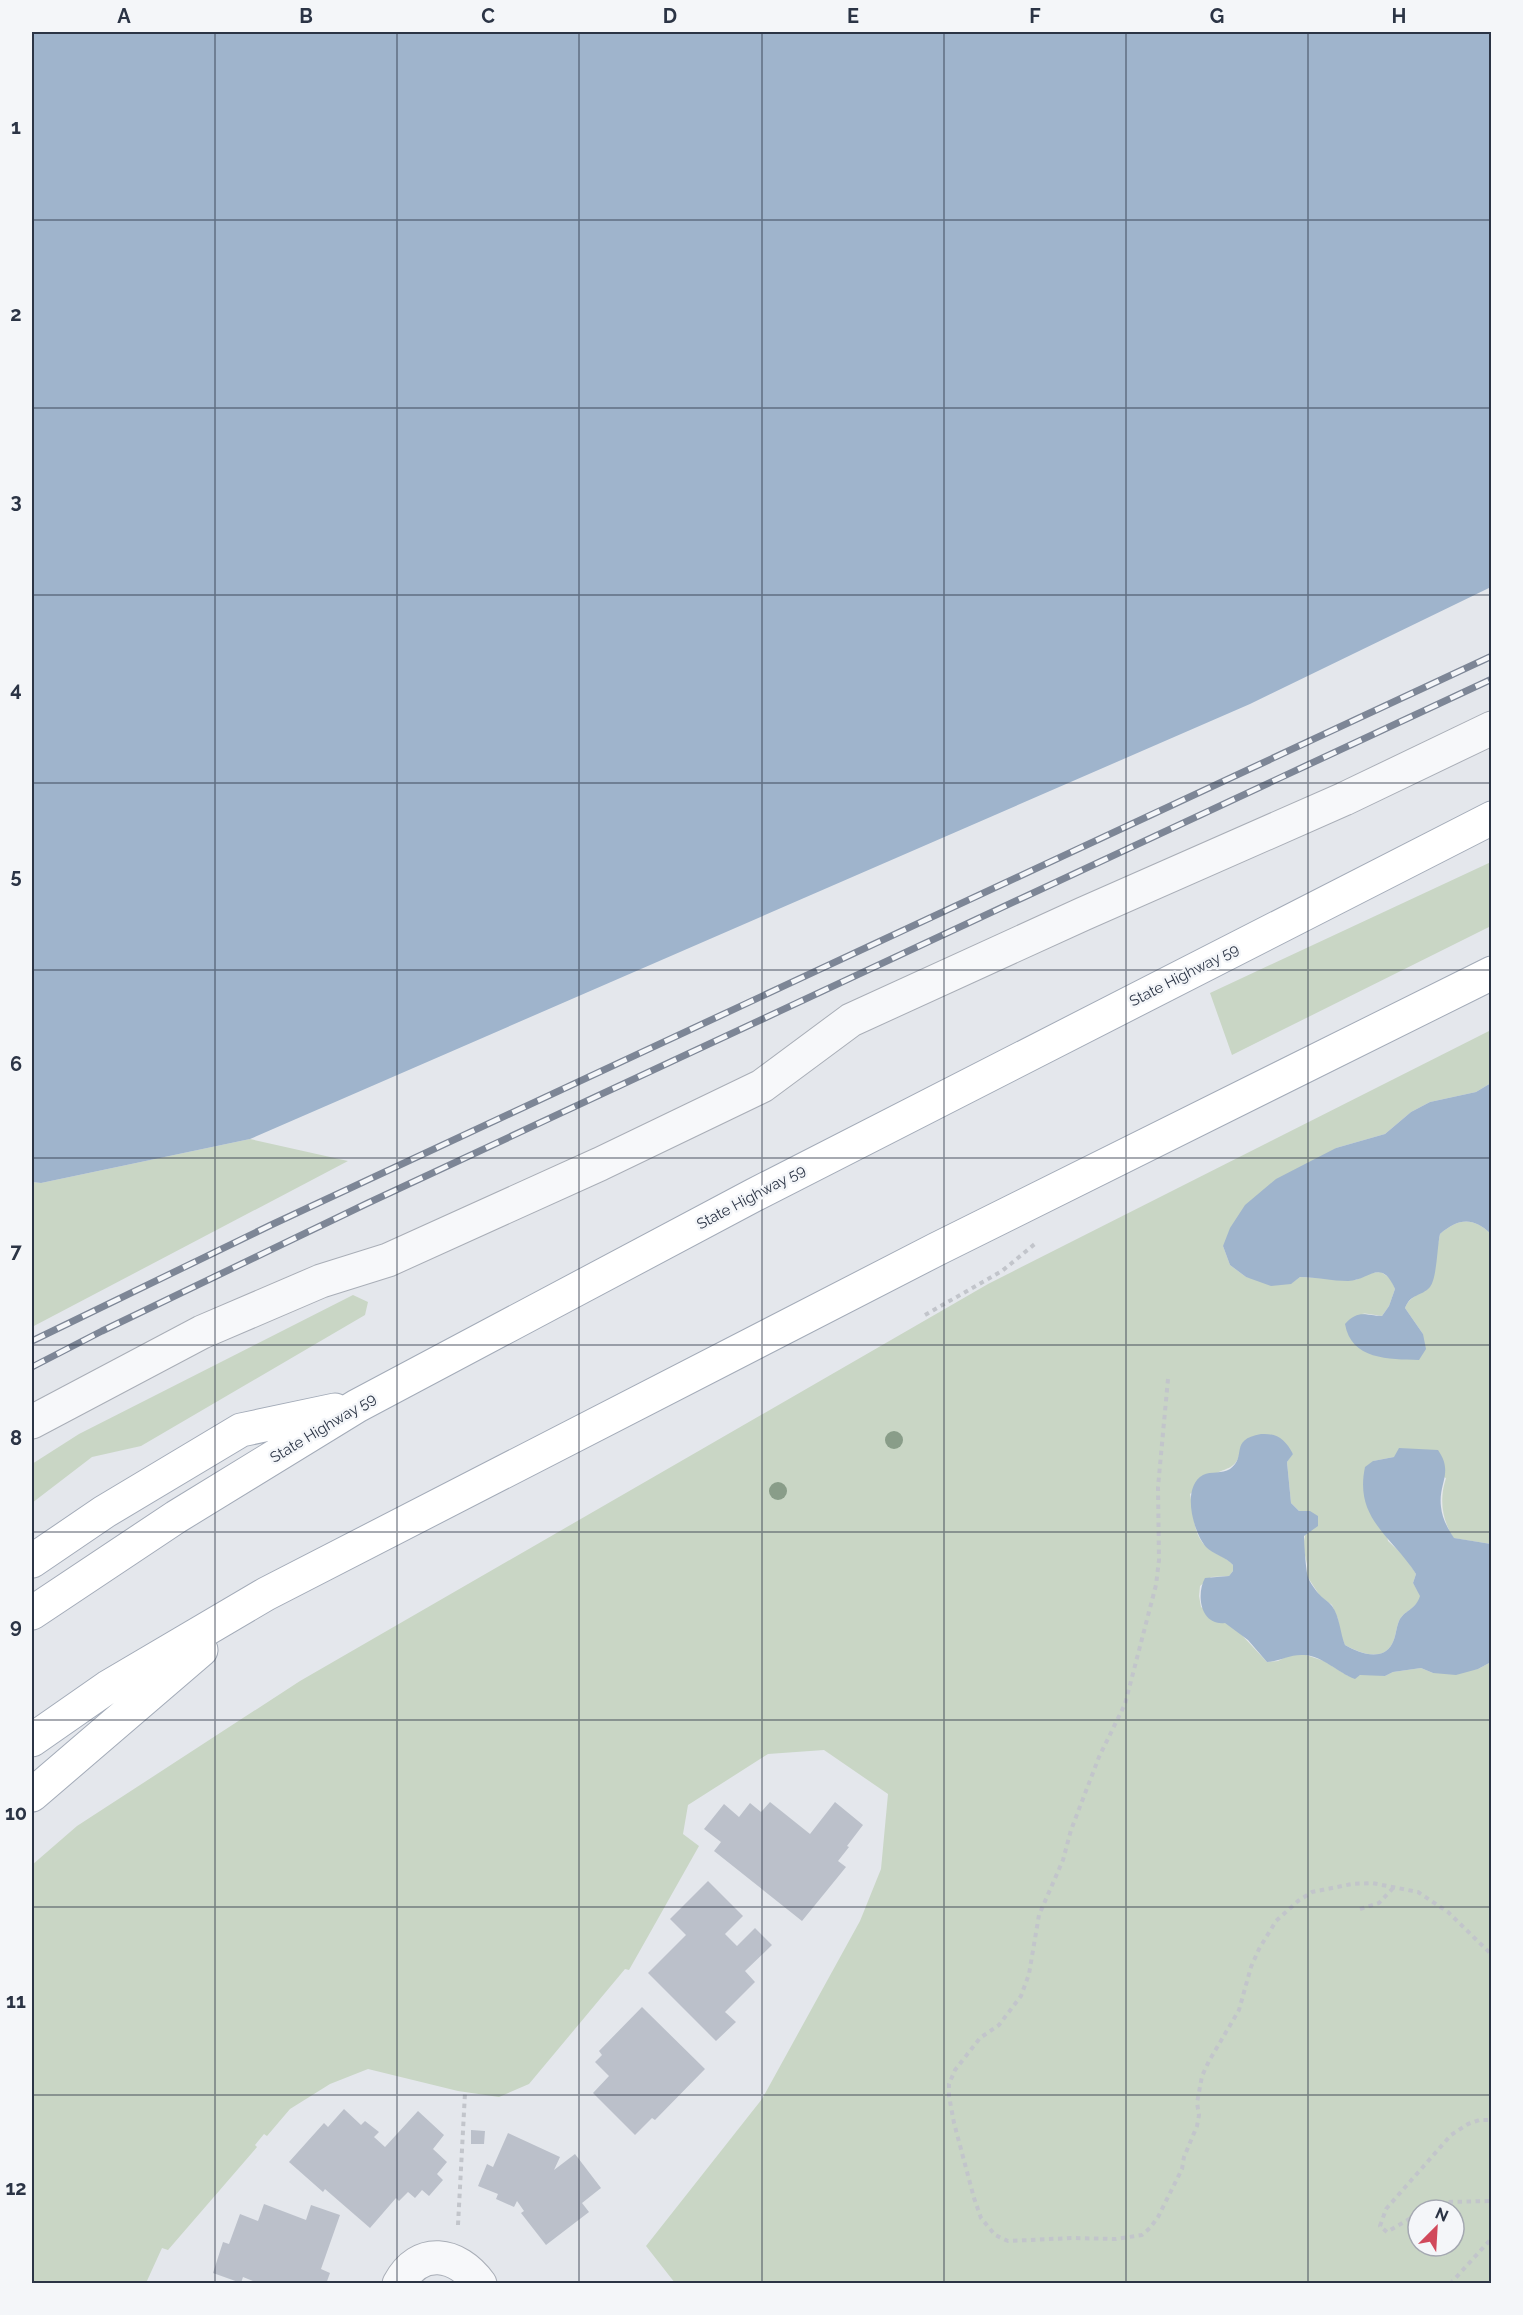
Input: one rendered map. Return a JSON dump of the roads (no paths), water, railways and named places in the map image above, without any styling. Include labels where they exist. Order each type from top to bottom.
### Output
[{"type":"main road","name":"State Highway 59","points":[[32,1612],[176,1517],[357,1406],[754,1195],[1491,818]]},
{"type":"main road","points":[[32,1740],[108,1686],[266,1594],[959,1238],[1491,973]]},
{"type":"main road","points":[[32,1561],[104,1512],[241,1430],[357,1406]]},
{"type":"main road","points":[[32,1795],[266,1594]]},
{"type":"street","points":[[32,1422],[202,1332],[321,1281],[388,1260],[610,1159],[762,1086],[851,1020],[1083,914],[1344,799],[1491,728]]},
{"type":"street","points":[[399,2283],[406,2270],[420,2260],[438,2258],[456,2261],[470,2271],[480,2283]]},
{"type":"water","points":[[32,32],[1491,32],[1491,587],[1250,704],[250,1139],[41,1183],[32,1182]]},
{"type":"water","points":[[1491,1083],[1491,1234],[1478,1224],[1465,1222],[1453,1225],[1440,1234],[1432,1283],[1427,1290],[1413,1297],[1405,1308],[1423,1334],[1426,1349],[1419,1360],[1373,1355],[1355,1345],[1349,1336],[1345,1324],[1354,1316],[1362,1314],[1382,1316],[1389,1306],[1395,1289],[1385,1274],[1374,1273],[1348,1281],[1300,1277],[1291,1284],[1271,1286],[1246,1277],[1230,1265],[1223,1246],[1230,1228],[1245,1205],[1276,1179],[1336,1148],[1385,1134],[1411,1112],[1430,1102],[1476,1092]]},
{"type":"water","points":[[1261,1434],[1276,1436],[1290,1449],[1293,1454],[1287,1462],[1291,1503],[1299,1511],[1310,1511],[1318,1516],[1318,1526],[1304,1536],[1309,1579],[1318,1593],[1335,1610],[1345,1645],[1370,1654],[1388,1650],[1401,1617],[1415,1605],[1420,1596],[1413,1583],[1416,1574],[1370,1514],[1363,1485],[1365,1467],[1373,1461],[1394,1457],[1399,1448],[1438,1450],[1445,1465],[1441,1507],[1450,1531],[1454,1538],[1491,1544],[1491,1662],[1478,1669],[1456,1675],[1433,1673],[1421,1668],[1393,1672],[1385,1676],[1360,1675],[1355,1679],[1311,1656],[1294,1656],[1267,1662],[1248,1640],[1225,1623],[1217,1623],[1210,1619],[1202,1608],[1202,1585],[1205,1578],[1229,1576],[1233,1571],[1233,1565],[1206,1547],[1201,1540],[1191,1510],[1192,1489],[1203,1475],[1230,1469],[1238,1459],[1241,1444]]},
{"type":"railway","points":[[32,1341],[271,1225],[1492,656]]},
{"type":"railway","points":[[32,1367],[368,1203],[1492,679]]}]
